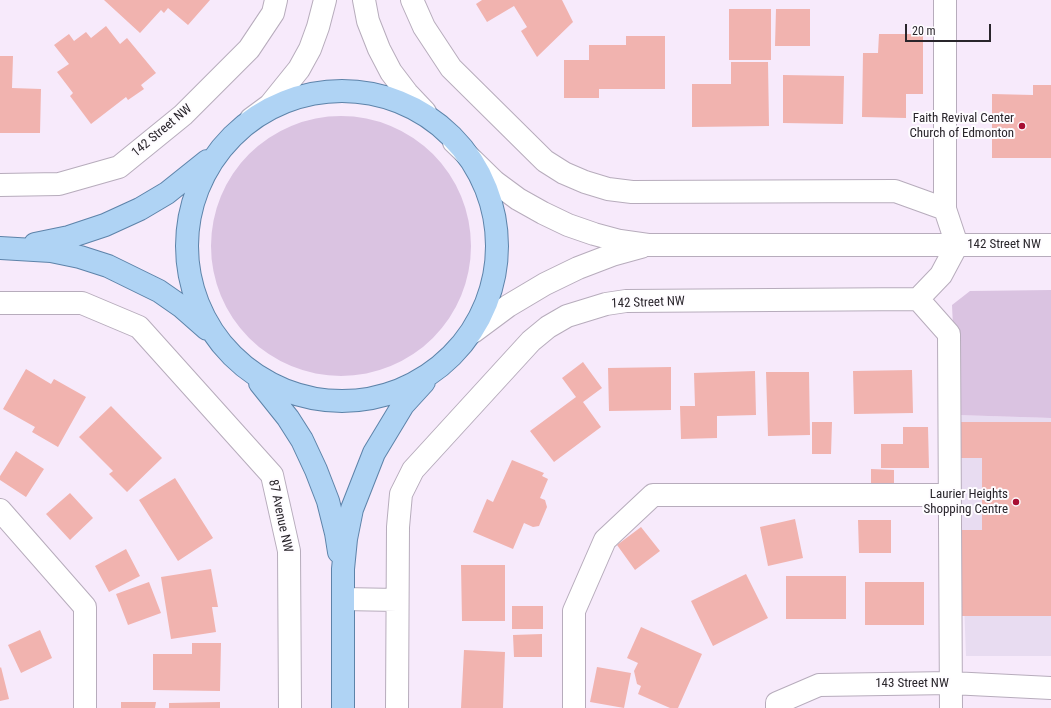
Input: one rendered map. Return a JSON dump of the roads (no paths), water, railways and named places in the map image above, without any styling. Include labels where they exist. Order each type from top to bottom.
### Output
[{"type":"main road","points":[[0,247],[31,244],[69,237],[105,225],[140,209],[168,193],[216,154],[252,119],[272,108],[294,99],[316,94],[340,92],[362,92],[384,96],[405,102],[425,112],[454,142],[482,184],[491,207],[495,231],[495,273],[491,294],[473,332],[421,384],[403,405],[374,453],[362,481],[352,509],[346,539],[343,569],[343,708]]},
{"type":"main road","points":[[216,154],[203,175],[194,199],[189,223],[188,248],[190,274],[197,299],[208,323],[222,344]]},
{"type":"main road","points":[[0,247],[52,251],[80,257],[108,266],[159,291],[203,324],[255,377],[288,418],[302,440],[316,470],[328,501],[336,533],[341,566],[343,599]]},
{"type":"main road","points":[[255,377],[278,389],[302,397],[328,401],[354,400],[378,396],[401,389],[422,378],[442,364]]},
{"type":"street","name":"142 Street NW","points":[[0,184],[59,184],[119,167],[183,115],[249,49],[273,13],[276,0]]},
{"type":"street","points":[[252,119],[270,104],[285,88],[299,69],[310,49],[318,28],[325,0]]},
{"type":"street","points":[[364,0],[368,21],[382,55],[391,72],[407,93],[425,112]]},
{"type":"street","points":[[412,0],[424,27],[450,68],[545,161],[585,182],[608,189],[632,192],[895,191],[946,209]]},
{"type":"street","name":"142 Street NW","points":[[397,600],[398,527],[401,494],[413,470],[531,341],[548,327],[567,316],[606,304],[626,301],[918,299],[941,275],[957,245],[946,209],[946,0]]},
{"type":"street","name":"142 Street NW","points":[[454,142],[495,182],[543,214],[594,234],[648,245],[1051,245]]},
{"type":"street","name":"142 Street NW","points":[[473,332],[508,306],[545,284],[578,268],[612,255],[648,245]]},
{"type":"street","points":[[918,299],[949,334],[951,708]]},
{"type":"street","name":"87 Avenue NW","points":[[0,303],[82,303],[139,327],[272,475],[289,551],[290,708]]},
{"type":"street","points":[[574,708],[574,611],[605,540],[653,495],[950,495]]},
{"type":"street","points":[[0,510],[85,607],[85,708]]},
{"type":"street","points":[[343,599],[397,600],[397,708]]},
{"type":"street","name":"143 Street NW","points":[[777,706],[819,685],[951,683],[1051,688]]},
{"type":"place","name":"Faith Revival Center Church of Edmonton","points":[[1022,126]]},
{"type":"place","name":"Laurier Heights Shopping Centre","points":[[1016,502]]}]
